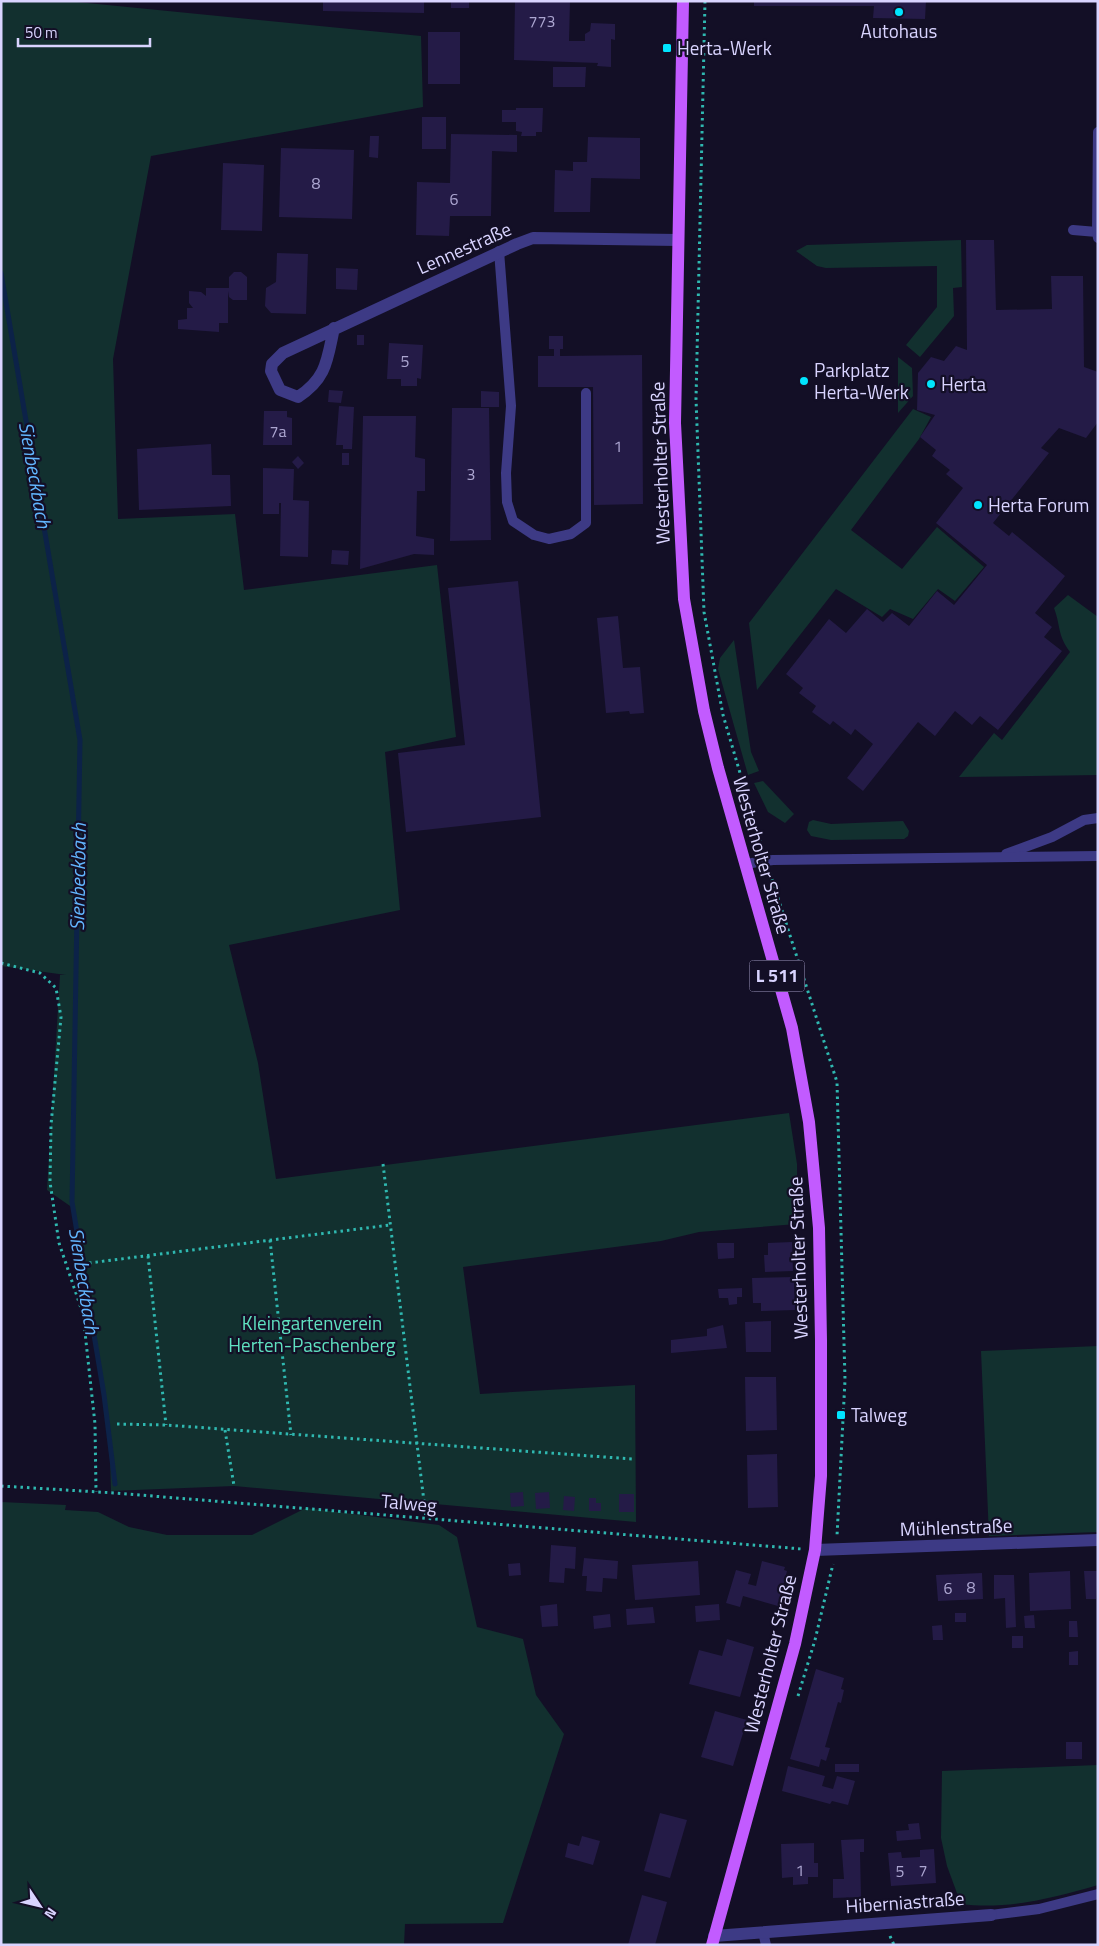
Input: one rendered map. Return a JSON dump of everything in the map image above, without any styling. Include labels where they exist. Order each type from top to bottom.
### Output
[{"type":"main road","name":"Westerholter Straße","points":[[683,1],[675,423],[684,599],[704,711],[718,768],[792,1028],[809,1122],[819,1228],[821,1340],[821,1476],[815,1550],[795,1644],[713,1940]]},
{"type":"street","name":"Lennestraße","points":[[334,328],[326,366],[314,387],[298,397],[280,390],[273,378],[272,364],[283,353],[334,328],[499,251],[532,238],[678,240]]},
{"type":"street","name":"Mühlenstraße","points":[[815,1550],[834,1557],[1098,1540]]},
{"type":"street","name":"Hiberniastraße","points":[[713,1940],[765,1938],[991,1915]]},
{"type":"lane","points":[[1098,132],[1098,239]]},
{"type":"lane","points":[[1073,230],[1097,232]]},
{"type":"lane","points":[[499,251],[511,406],[506,473],[507,502],[513,521],[534,535],[550,539],[571,534],[586,523],[586,393]]},
{"type":"lane","points":[[998,857],[1052,838],[1084,820],[1098,818]]},
{"type":"lane","points":[[745,864],[766,861],[1098,856]]},
{"type":"lane","name":"Hiberniastraße","points":[[991,1915],[1039,1909],[1098,1894]]},
{"type":"path","points":[[705,1],[696,399],[704,612],[723,715],[766,861],[837,1082],[845,1380],[834,1557]]},
{"type":"path","points":[[1,963],[40,973],[56,988],[61,1017],[51,1125],[50,1182],[59,1243],[83,1314],[96,1424],[96,1492]]},
{"type":"path","points":[[383,1164],[426,1518]]},
{"type":"path","points":[[89,1263],[390,1225]]},
{"type":"path","points":[[270,1240],[291,1435]]},
{"type":"path","points":[[148,1256],[166,1426]]},
{"type":"path","points":[[117,1424],[632,1459]]},
{"type":"path","points":[[225,1430],[234,1486]]},
{"type":"path","name":"Talweg","points":[[1,1486],[815,1550]]},
{"type":"green space","name":"Kleingartenverein Herten-Paschenberg","points":[[1,1],[67,1],[421,36],[423,107],[151,156],[113,359],[118,519],[235,514],[244,590],[437,565],[456,737],[385,752],[400,910],[229,945],[258,1063],[276,1179],[789,1113],[797,1164],[797,1224],[699,1232],[661,1241],[463,1267],[480,1394],[635,1385],[636,1522],[234,1486],[111,1491],[109,1421],[73,1208],[47,1190],[60,975],[66,975],[1,966]]},
{"type":"green space","points":[[961,240],[962,287],[953,288],[954,316],[920,357],[906,345],[937,307],[937,266],[826,268],[817,266],[796,251],[807,245]]},
{"type":"green space","points":[[898,357],[912,368],[913,396],[898,413]]},
{"type":"green space","points":[[913,409],[931,417],[919,439],[851,530],[902,569],[937,527],[984,567],[955,601],[938,589],[913,619],[890,609],[882,617],[836,589],[757,690],[749,623]]},
{"type":"green space","points":[[1068,595],[1098,617],[1098,775],[959,777],[994,733],[1002,740],[1070,652],[1061,635],[1054,608]]},
{"type":"green space","points":[[734,640],[751,752],[759,771],[748,775],[718,669],[720,658]]},
{"type":"green space","points":[[763,781],[794,814],[785,823],[768,812],[754,783]]},
{"type":"green space","points":[[813,820],[831,824],[903,821],[909,831],[908,836],[904,839],[831,840],[811,836],[807,830],[809,822]]},
{"type":"green space","points":[[1098,1346],[1098,1532],[989,1536],[981,1351]]},
{"type":"green space","points":[[1,1502],[66,1505],[65,1510],[98,1512],[129,1527],[167,1535],[252,1535],[306,1508],[439,1525],[457,1537],[477,1627],[523,1639],[536,1695],[564,1734],[503,1923],[405,1924],[404,1945],[1,1945]]},
{"type":"green space","points":[[1098,1765],[1098,1885],[1030,1902],[995,1905],[961,1904],[947,1866],[941,1838],[942,1771]]},
{"type":"building","points":[[323,1],[424,1],[424,13],[323,11]]},
{"type":"building","points":[[451,1],[469,1],[469,8],[451,8]]},
{"type":"building","points":[[515,1],[570,1],[569,41],[585,41],[585,34],[590,31],[591,23],[615,24],[615,40],[611,39],[611,67],[597,66],[598,63],[514,60]]},
{"type":"building","name":"Autohaus","points":[[754,1],[926,1],[925,19],[873,18],[874,6],[754,6]]},
{"type":"building","points":[[428,32],[460,32],[460,84],[428,84]]},
{"type":"building","points":[[553,67],[586,67],[585,87],[553,87]]},
{"type":"building","points":[[516,108],[543,108],[542,132],[536,132],[536,136],[521,136],[522,132],[516,131],[516,122],[502,122],[502,110],[516,110]]},
{"type":"building","points":[[422,117],[446,117],[446,149],[422,149]]},
{"type":"building","points":[[451,134],[517,135],[517,152],[492,151],[491,216],[450,216],[449,236],[416,235],[417,182],[450,183]]},
{"type":"building","points":[[370,136],[379,136],[378,158],[369,157]]},
{"type":"building","points":[[588,137],[640,138],[640,179],[591,178],[590,212],[554,212],[555,170],[573,171],[573,162],[587,162]]},
{"type":"building","points":[[281,148],[354,150],[352,219],[279,217]]},
{"type":"building","points":[[223,163],[264,165],[262,231],[221,230]]},
{"type":"building","name":"Herta Forum","points":[[966,240],[994,240],[996,310],[1052,309],[1051,276],[1083,276],[1084,367],[1098,372],[1098,422],[1086,438],[1059,428],[1041,448],[1049,453],[993,523],[1009,536],[1012,532],[1065,576],[1035,613],[1052,627],[1044,637],[1062,651],[998,730],[980,716],[972,725],[955,711],[935,736],[918,722],[863,791],[847,778],[873,744],[855,729],[851,735],[833,721],[830,725],[812,712],[816,706],[799,693],[803,688],[786,674],[829,619],[846,633],[867,609],[883,622],[892,613],[909,626],[937,591],[954,605],[987,565],[936,523],[963,488],[946,474],[950,470],[932,456],[936,450],[920,437],[935,415],[917,410],[918,373],[931,357],[944,361],[956,346],[967,350]]},
{"type":"building","points":[[277,253],[308,254],[306,314],[271,313],[265,306],[266,288],[276,282]]},
{"type":"building","points":[[336,268],[358,269],[357,290],[336,289]]},
{"type":"building","points":[[234,272],[241,272],[247,277],[247,300],[233,300],[229,297],[228,291],[228,323],[219,323],[219,332],[178,329],[178,320],[187,319],[187,308],[193,308],[189,303],[189,291],[201,292],[206,296],[206,288],[229,288],[229,277]]},
{"type":"building","points":[[357,335],[364,335],[364,345],[357,345]]},
{"type":"building","points":[[549,336],[563,336],[563,349],[560,349],[560,356],[642,355],[643,504],[594,505],[593,387],[538,387],[538,356],[554,356],[554,349],[549,349]]},
{"type":"building","points":[[389,343],[423,345],[421,379],[417,378],[417,386],[401,386],[401,379],[387,379]]},
{"type":"building","points":[[329,390],[343,391],[341,403],[328,402]]},
{"type":"building","points":[[481,391],[499,392],[499,407],[481,407]]},
{"type":"building","points":[[339,406],[354,407],[352,449],[343,449],[343,445],[336,445]]},
{"type":"building","points":[[452,408],[489,408],[491,540],[450,541]]},
{"type":"building","points":[[264,411],[287,411],[287,417],[292,418],[292,445],[263,445]]},
{"type":"building","points":[[363,416],[416,416],[415,457],[425,459],[425,491],[417,491],[416,536],[434,539],[434,555],[414,554],[360,569]]},
{"type":"building","points":[[211,444],[212,475],[230,475],[231,506],[139,510],[137,449]]},
{"type":"building","points":[[342,453],[349,453],[349,465],[342,465]]},
{"type":"building","points":[[298,456],[304,463],[298,469],[292,462]]},
{"type":"building","points":[[263,468],[294,469],[293,500],[309,501],[308,557],[280,556],[281,503],[279,503],[279,514],[263,514]]},
{"type":"building","points":[[332,550],[349,551],[348,565],[331,564]]},
{"type":"building","points":[[518,581],[541,817],[406,832],[398,753],[465,745],[448,588]]},
{"type":"building","points":[[618,616],[623,668],[640,667],[644,713],[630,714],[629,711],[606,713],[597,618]]},
{"type":"building","points":[[792,1242],[793,1271],[765,1272],[764,1255],[768,1255],[768,1243]]},
{"type":"building","points":[[717,1243],[734,1243],[734,1258],[718,1259]]},
{"type":"building","points":[[794,1277],[795,1310],[761,1311],[761,1303],[753,1303],[752,1278]]},
{"type":"building","points":[[742,1288],[742,1297],[737,1297],[737,1304],[729,1305],[728,1298],[719,1298],[718,1289]]},
{"type":"building","points":[[771,1321],[771,1352],[746,1352],[745,1322]]},
{"type":"building","points":[[723,1325],[727,1348],[671,1353],[671,1340],[707,1336],[707,1329]]},
{"type":"building","points":[[745,1377],[776,1377],[777,1430],[746,1431]]},
{"type":"building","points":[[777,1454],[778,1507],[748,1508],[747,1455]]},
{"type":"building","points":[[523,1492],[524,1506],[511,1507],[510,1493]]},
{"type":"building","points":[[549,1492],[550,1508],[536,1509],[535,1493]]},
{"type":"building","points":[[619,1494],[634,1494],[634,1512],[619,1512]]},
{"type":"building","points":[[564,1496],[575,1497],[574,1511],[563,1510]]},
{"type":"building","points":[[589,1498],[596,1498],[596,1503],[601,1503],[601,1511],[589,1511]]},
{"type":"building","points":[[551,1545],[576,1547],[575,1569],[565,1568],[564,1583],[549,1582]]},
{"type":"building","points":[[584,1558],[618,1561],[617,1579],[603,1578],[602,1592],[586,1591],[587,1576],[582,1576]]},
{"type":"building","points":[[698,1561],[700,1595],[635,1600],[632,1565]]},
{"type":"building","points":[[762,1561],[785,1567],[784,1570],[787,1571],[778,1606],[743,1596],[740,1607],[726,1603],[736,1570],[751,1574],[748,1584],[756,1586]]},
{"type":"building","points":[[520,1563],[521,1575],[509,1576],[508,1564]]},
{"type":"building","points":[[1070,1571],[1071,1609],[1030,1611],[1029,1573]]},
{"type":"building","points":[[1084,1571],[1098,1571],[1096,1599],[1086,1599]]},
{"type":"building","points":[[982,1573],[983,1599],[938,1601],[936,1575]]},
{"type":"building","points":[[994,1575],[1014,1575],[1016,1627],[1006,1628],[1005,1598],[994,1599]]},
{"type":"building","points":[[557,1604],[558,1626],[542,1627],[540,1606]]},
{"type":"building","points":[[719,1604],[720,1620],[696,1622],[695,1606]]},
{"type":"building","points":[[653,1607],[655,1623],[627,1625],[626,1609]]},
{"type":"building","points":[[955,1613],[966,1613],[966,1622],[955,1622]]},
{"type":"building","points":[[610,1614],[611,1627],[594,1629],[593,1616]]},
{"type":"building","points":[[1034,1615],[1035,1628],[1025,1628],[1024,1616]]},
{"type":"building","points":[[1069,1621],[1077,1621],[1078,1637],[1069,1637]]},
{"type":"building","points":[[942,1625],[943,1640],[933,1640],[932,1626]]},
{"type":"building","points":[[1012,1636],[1023,1636],[1023,1648],[1012,1648]]},
{"type":"building","points":[[727,1639],[754,1647],[740,1697],[689,1684],[699,1650],[722,1656]]},
{"type":"building","points":[[1078,1651],[1078,1665],[1069,1665],[1069,1652]]},
{"type":"building","points":[[816,1669],[844,1678],[841,1689],[844,1690],[841,1703],[838,1702],[825,1747],[830,1748],[826,1761],[821,1759],[819,1767],[790,1759]]},
{"type":"building","points":[[715,1711],[747,1720],[733,1766],[701,1757]]},
{"type":"building","points":[[1066,1742],[1082,1742],[1082,1759],[1066,1759]]},
{"type":"building","points":[[835,1764],[859,1764],[859,1772],[835,1772]]},
{"type":"building","points":[[788,1766],[825,1776],[822,1786],[833,1789],[837,1776],[855,1781],[848,1805],[832,1801],[830,1804],[782,1791]]},
{"type":"building","points":[[660,1813],[687,1820],[670,1878],[644,1871]]},
{"type":"building","points":[[919,1823],[921,1839],[897,1841],[896,1831],[909,1830],[908,1824]]},
{"type":"building","points":[[582,1836],[600,1841],[593,1865],[565,1857],[568,1843],[579,1846]]},
{"type":"building","points":[[864,1839],[864,1852],[860,1852],[861,1897],[833,1898],[833,1879],[844,1879],[841,1840]]},
{"type":"building","points":[[814,1843],[814,1863],[818,1863],[818,1877],[808,1877],[808,1884],[793,1885],[793,1877],[782,1878],[781,1844]]},
{"type":"building","points":[[934,1849],[936,1883],[891,1886],[888,1853],[901,1852],[902,1858],[920,1857],[920,1850]]},
{"type":"building","points":[[642,1895],[667,1902],[655,1945],[628,1945]]},
{"type":"waterway","name":"Sienbeckbach","points":[[1,273],[80,740],[72,1202],[104,1395],[115,1484]]},
{"type":"place","name":"Autohaus","points":[[899,12]]},
{"type":"place","name":"Herta-Werk","points":[[667,48]]},
{"type":"place","name":"Parkplatz Herta-Werk","points":[[804,381]]},
{"type":"place","name":"Herta","points":[[931,384]]},
{"type":"place","name":"Herta Forum","points":[[978,505]]},
{"type":"place","name":"Talweg","points":[[841,1415]]}]
